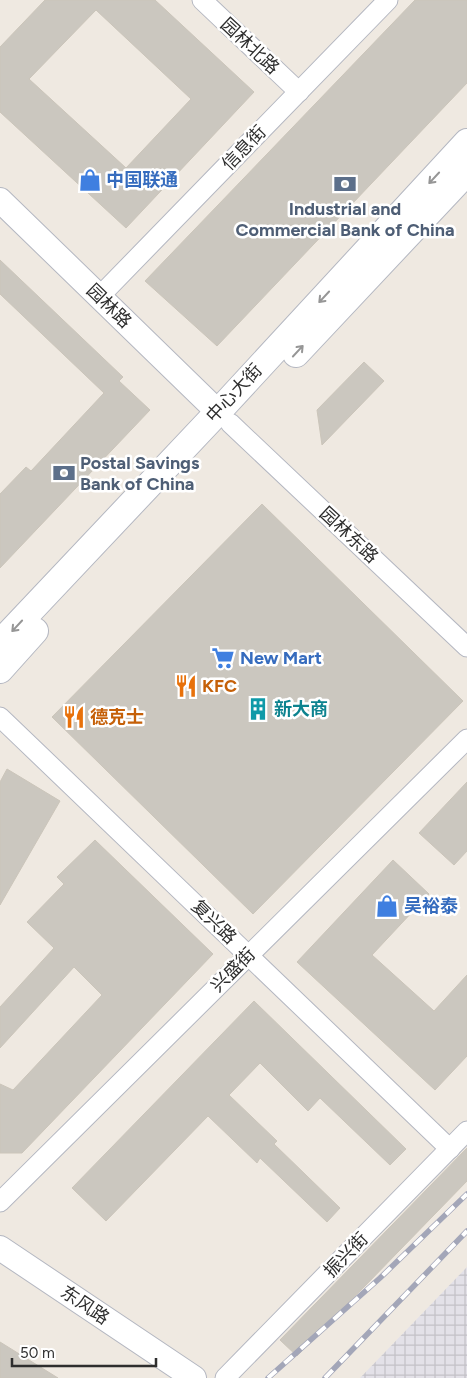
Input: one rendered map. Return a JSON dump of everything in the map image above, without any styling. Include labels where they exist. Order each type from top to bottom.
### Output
[{"type":"main road","name":"中心大街","points":[[0,670],[467,142]]},
{"type":"main road","name":"中心大街","points":[[0,643],[467,172]]},
{"type":"street","name":"园林北路","points":[[202,0],[299,92]]},
{"type":"street","name":"信息街","points":[[99,297],[388,0]]},
{"type":"street","name":"园林路","points":[[0,200],[224,418]]},
{"type":"street","name":"园林东路","points":[[224,418],[467,647]]},
{"type":"street","name":"复兴路","points":[[0,717],[450,1149]]},
{"type":"street","name":"兴盛街","points":[[0,1202],[467,739]]},
{"type":"street","name":"振兴街","points":[[225,1378],[467,1131]]},
{"type":"street","name":"东风路","points":[[0,1248],[194,1378]]},
{"type":"shaded area","points":[[467,1267],[467,1378],[360,1378]]},
{"type":"building","points":[[45,0],[155,0],[254,92],[126,228],[0,112],[0,47]],"holes":[[[96,10],[191,99],[126,168],[29,79]]]},
{"type":"building","points":[[415,0],[467,0],[467,83],[217,346],[145,281]]},
{"type":"building","points":[[0,260],[123,377],[119,381],[150,410],[0,568],[0,494],[26,467],[31,471],[104,393],[0,294]]},
{"type":"building","points":[[364,362],[384,381],[322,445],[317,410]]},
{"type":"building","name":"新大商","points":[[262,504],[463,701],[253,914],[52,717]]},
{"type":"building","points":[[7,769],[60,801],[0,905],[0,782]]},
{"type":"building","points":[[467,782],[467,851],[454,865],[419,833]]},
{"type":"building","points":[[95,840],[213,954],[22,1153],[0,1153],[0,1084],[13,1090],[102,995],[74,967],[0,1048],[0,1007],[54,948],[27,922],[64,884],[57,877]]},
{"type":"building","points":[[393,860],[429,894],[372,955],[434,1011],[467,975],[467,1056],[435,1090],[297,962]]},
{"type":"building","points":[[254,1001],[406,1149],[390,1165],[320,1098],[308,1111],[260,1063],[229,1095],[277,1141],[274,1144],[340,1208],[327,1222],[260,1158],[257,1163],[208,1116],[106,1221],[72,1188]]},
{"type":"building","points":[[467,1148],[467,1181],[297,1356],[280,1340]]},
{"type":"building","points":[[0,1342],[58,1378],[0,1378]]},
{"type":"railway","points":[[268,1378],[380,1278],[467,1194]]},
{"type":"railway","points":[[325,1378],[467,1231]]},
{"type":"place","name":"中国联通","points":[[90,180]]},
{"type":"place","name":"Industrial and Commercial Bank of China","points":[[345,184]]},
{"type":"place","name":"Postal Savings Bank of China","points":[[64,473]]},
{"type":"place","name":"New Mart","points":[[223,658]]},
{"type":"place","name":"KFC","points":[[186,686]]},
{"type":"place","name":"新大商","points":[[258,709]]},
{"type":"place","name":"德克士","points":[[74,717]]},
{"type":"place","name":"吴裕泰","points":[[387,906]]}]
